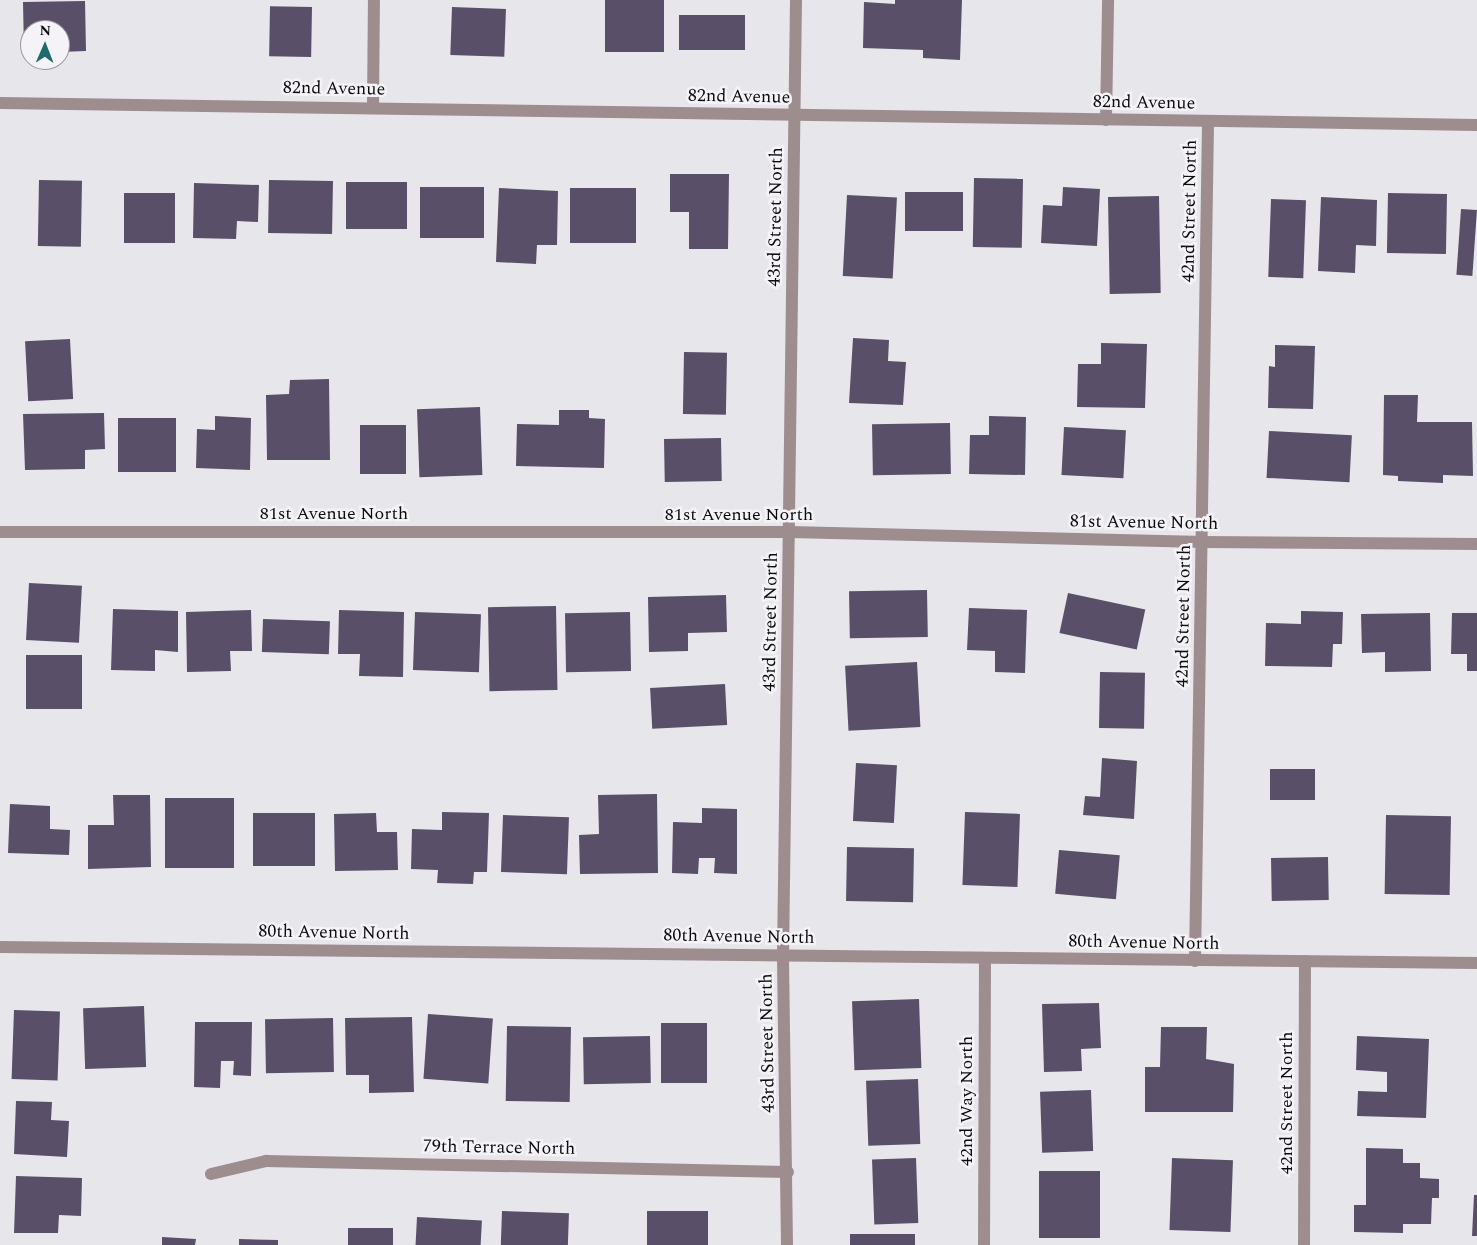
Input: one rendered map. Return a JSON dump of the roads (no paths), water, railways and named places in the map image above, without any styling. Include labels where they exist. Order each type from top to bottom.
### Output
[{"type":"street","points":[[373,106],[374,0]]},
{"type":"street","name":"43rd Street North","points":[[787,1245],[788,1172],[783,955],[796,0]]},
{"type":"street","points":[[1106,120],[1108,0]]},
{"type":"street","name":"82nd Avenue","points":[[0,103],[373,106],[795,116],[1477,125]]},
{"type":"street","name":"42nd Street North","points":[[1194,961],[1203,542],[1208,122]]},
{"type":"street","name":"81st Avenue North","points":[[0,532],[790,532],[1203,542],[1477,544]]},
{"type":"street","name":"80th Avenue North","points":[[0,947],[1477,963]]},
{"type":"street","name":"42nd Way North","points":[[984,1245],[985,958]]},
{"type":"street","name":"42nd Street North","points":[[1304,1245],[1305,961]]},
{"type":"street","name":"79th Terrace North","points":[[211,1174],[266,1161],[788,1172]]}]
